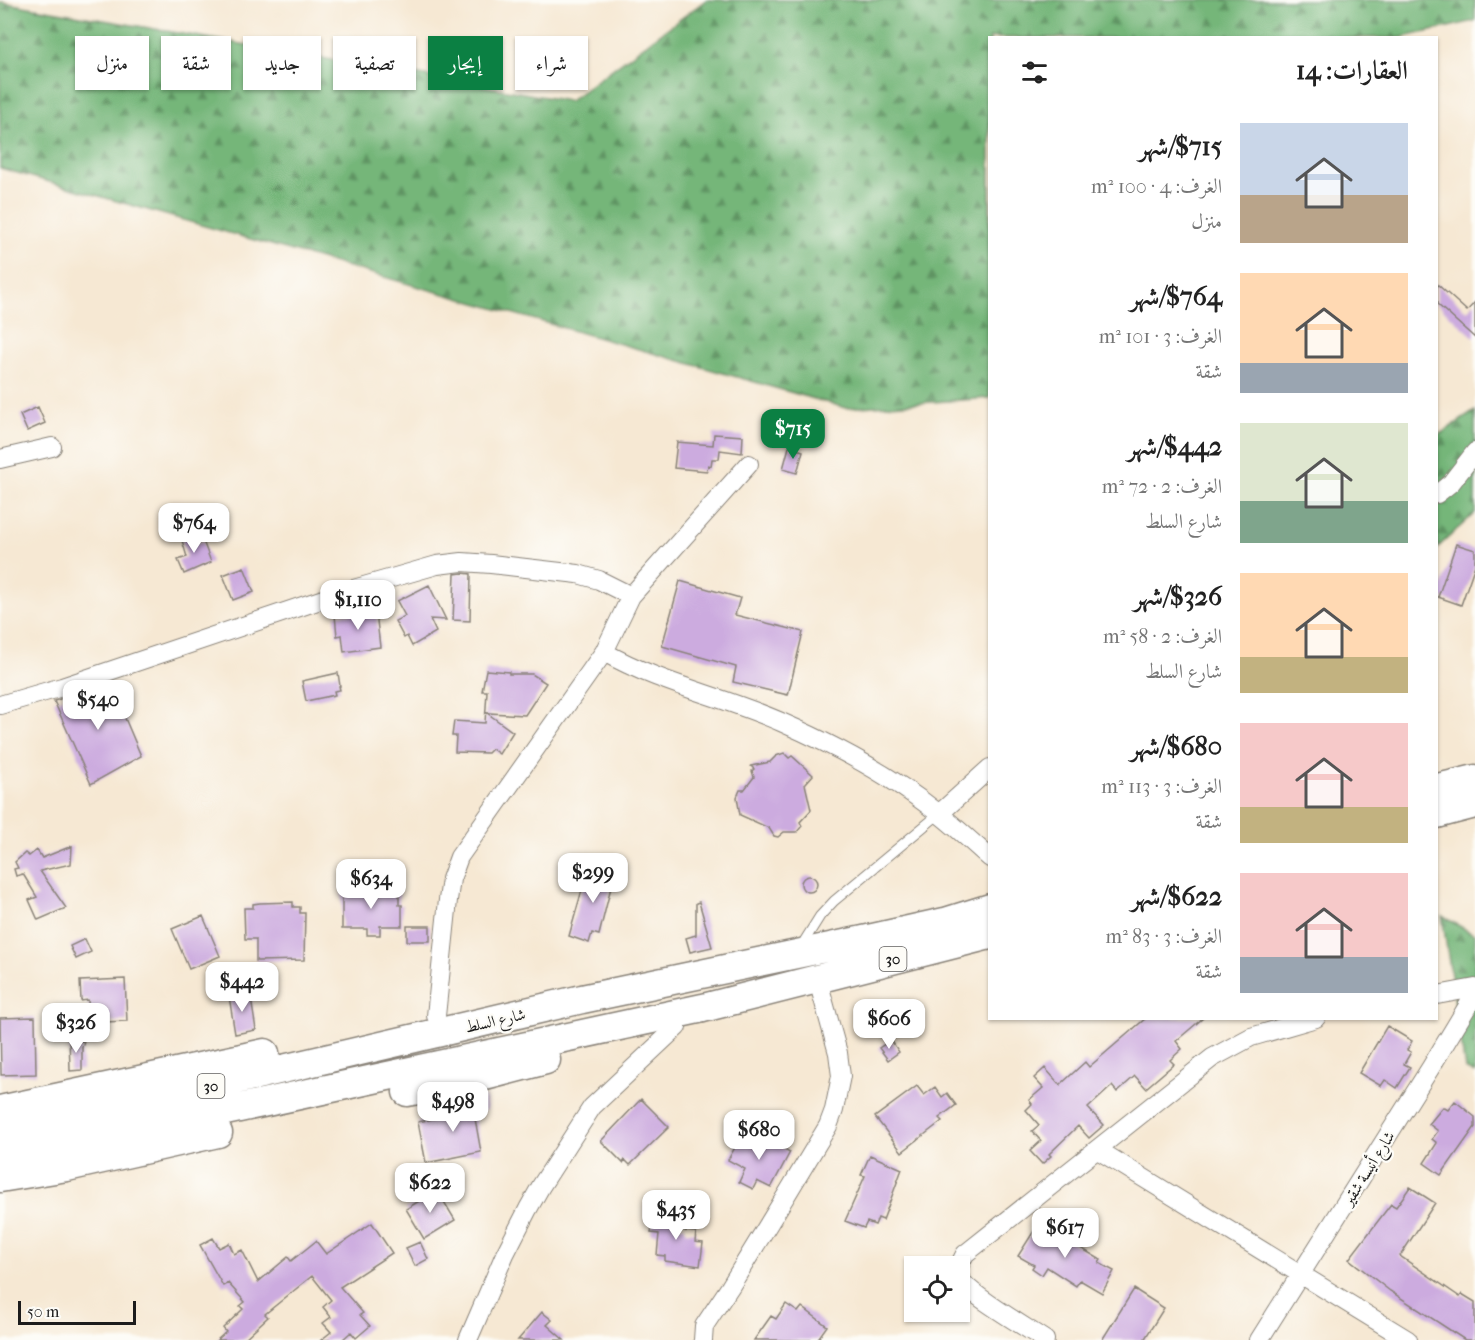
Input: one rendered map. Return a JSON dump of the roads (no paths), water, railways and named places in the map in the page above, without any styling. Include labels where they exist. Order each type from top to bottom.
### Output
[{"type":"main road","points":[[1438,788],[1475,779]]},
{"type":"main road","points":[[1438,814],[1475,804]]},
{"type":"main road","name":"30","points":[[0,1133],[48,1124],[429,1027],[605,977],[703,973],[945,922],[988,909]]},
{"type":"main road","name":"شارع السلط","points":[[0,1157],[58,1147],[418,1071],[532,1044],[704,1008],[988,934]]},
{"type":"main road","points":[[0,1178],[67,1167],[351,1102],[466,1081],[753,1008],[771,1001],[806,980]]},
{"type":"main road","points":[[0,1110],[429,1027]]},
{"type":"street","points":[[0,459],[52,447]]},
{"type":"street","points":[[1438,493],[1451,483],[1475,452]]},
{"type":"street","points":[[429,1027],[451,879],[459,857],[604,652],[632,596],[749,464]]},
{"type":"street","points":[[0,705],[62,687],[359,587],[437,565],[462,562],[569,573],[599,580],[632,596]]},
{"type":"street","points":[[604,652],[626,665],[657,678],[738,705],[818,740],[883,776],[939,814],[988,856]]},
{"type":"street","points":[[939,814],[988,770]]},
{"type":"street","points":[[703,1340],[704,1326],[793,1185],[828,1126],[834,1110],[841,1076],[838,1053],[806,980]]},
{"type":"street","points":[[1438,995],[1475,988]]},
{"type":"street","name":"شارع أنيسة شقير","points":[[1259,1340],[1475,994]]},
{"type":"street","points":[[964,1256],[1212,1058],[1251,1038],[1308,1020]]},
{"type":"street","points":[[468,1340],[505,1254],[528,1209],[591,1107],[677,1027]]},
{"type":"street","points":[[1098,1150],[1408,1340]]},
{"type":"street","points":[[970,1289],[1045,1340]]},
{"type":"lane","points":[[795,955],[820,916],[834,901],[939,814]]}]
